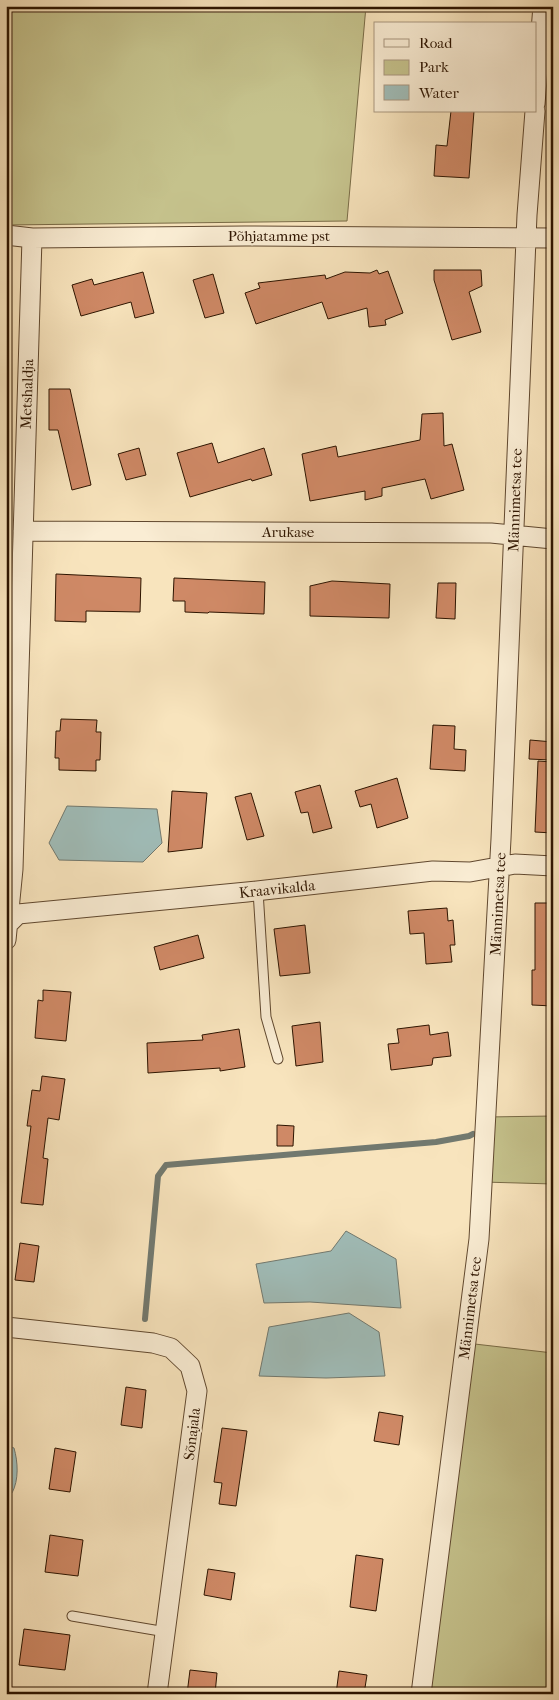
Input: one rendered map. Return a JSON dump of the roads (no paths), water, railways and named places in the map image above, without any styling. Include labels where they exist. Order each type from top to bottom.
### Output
[{"type":"street","points":[[536,92],[543,6]]},
{"type":"street","name":"Männimetsa tee","points":[[421,1694],[479,1239],[500,867],[526,238],[535,112]]},
{"type":"street","name":"Põhjatamme pst","points":[[6,235],[32,238],[255,236],[553,238]]},
{"type":"street","name":"Metshaldja","points":[[7,930],[14,869],[22,530],[32,238]]},
{"type":"street","name":"Arukase","points":[[22,530],[481,533],[553,538]]},
{"type":"street","name":"Kraavikalda","points":[[7,930],[18,914],[258,891],[433,871],[470,872],[515,864],[553,866]]},
{"type":"street","name":"Sõnajala","points":[[6,1327],[153,1343],[171,1348],[190,1366],[197,1391],[157,1694]]},
{"type":"lane","points":[[258,891],[266,1017],[278,1058]]},
{"type":"lane","points":[[72,1616],[166,1632]]},
{"type":"water","points":[[67,806],[157,809],[162,843],[143,862],[59,860],[49,843]]},
{"type":"water","points":[[346,1231],[396,1259],[401,1308],[310,1302],[264,1303],[256,1264],[331,1251]]},
{"type":"water","points":[[349,1313],[379,1332],[385,1376],[326,1378],[259,1376],[269,1327]]},
{"type":"water","points":[[6,1445],[14,1448],[17,1471],[12,1493],[6,1495]]},
{"type":"waterway","points":[[145,1319],[158,1176],[166,1165],[436,1142],[473,1134]]}]
